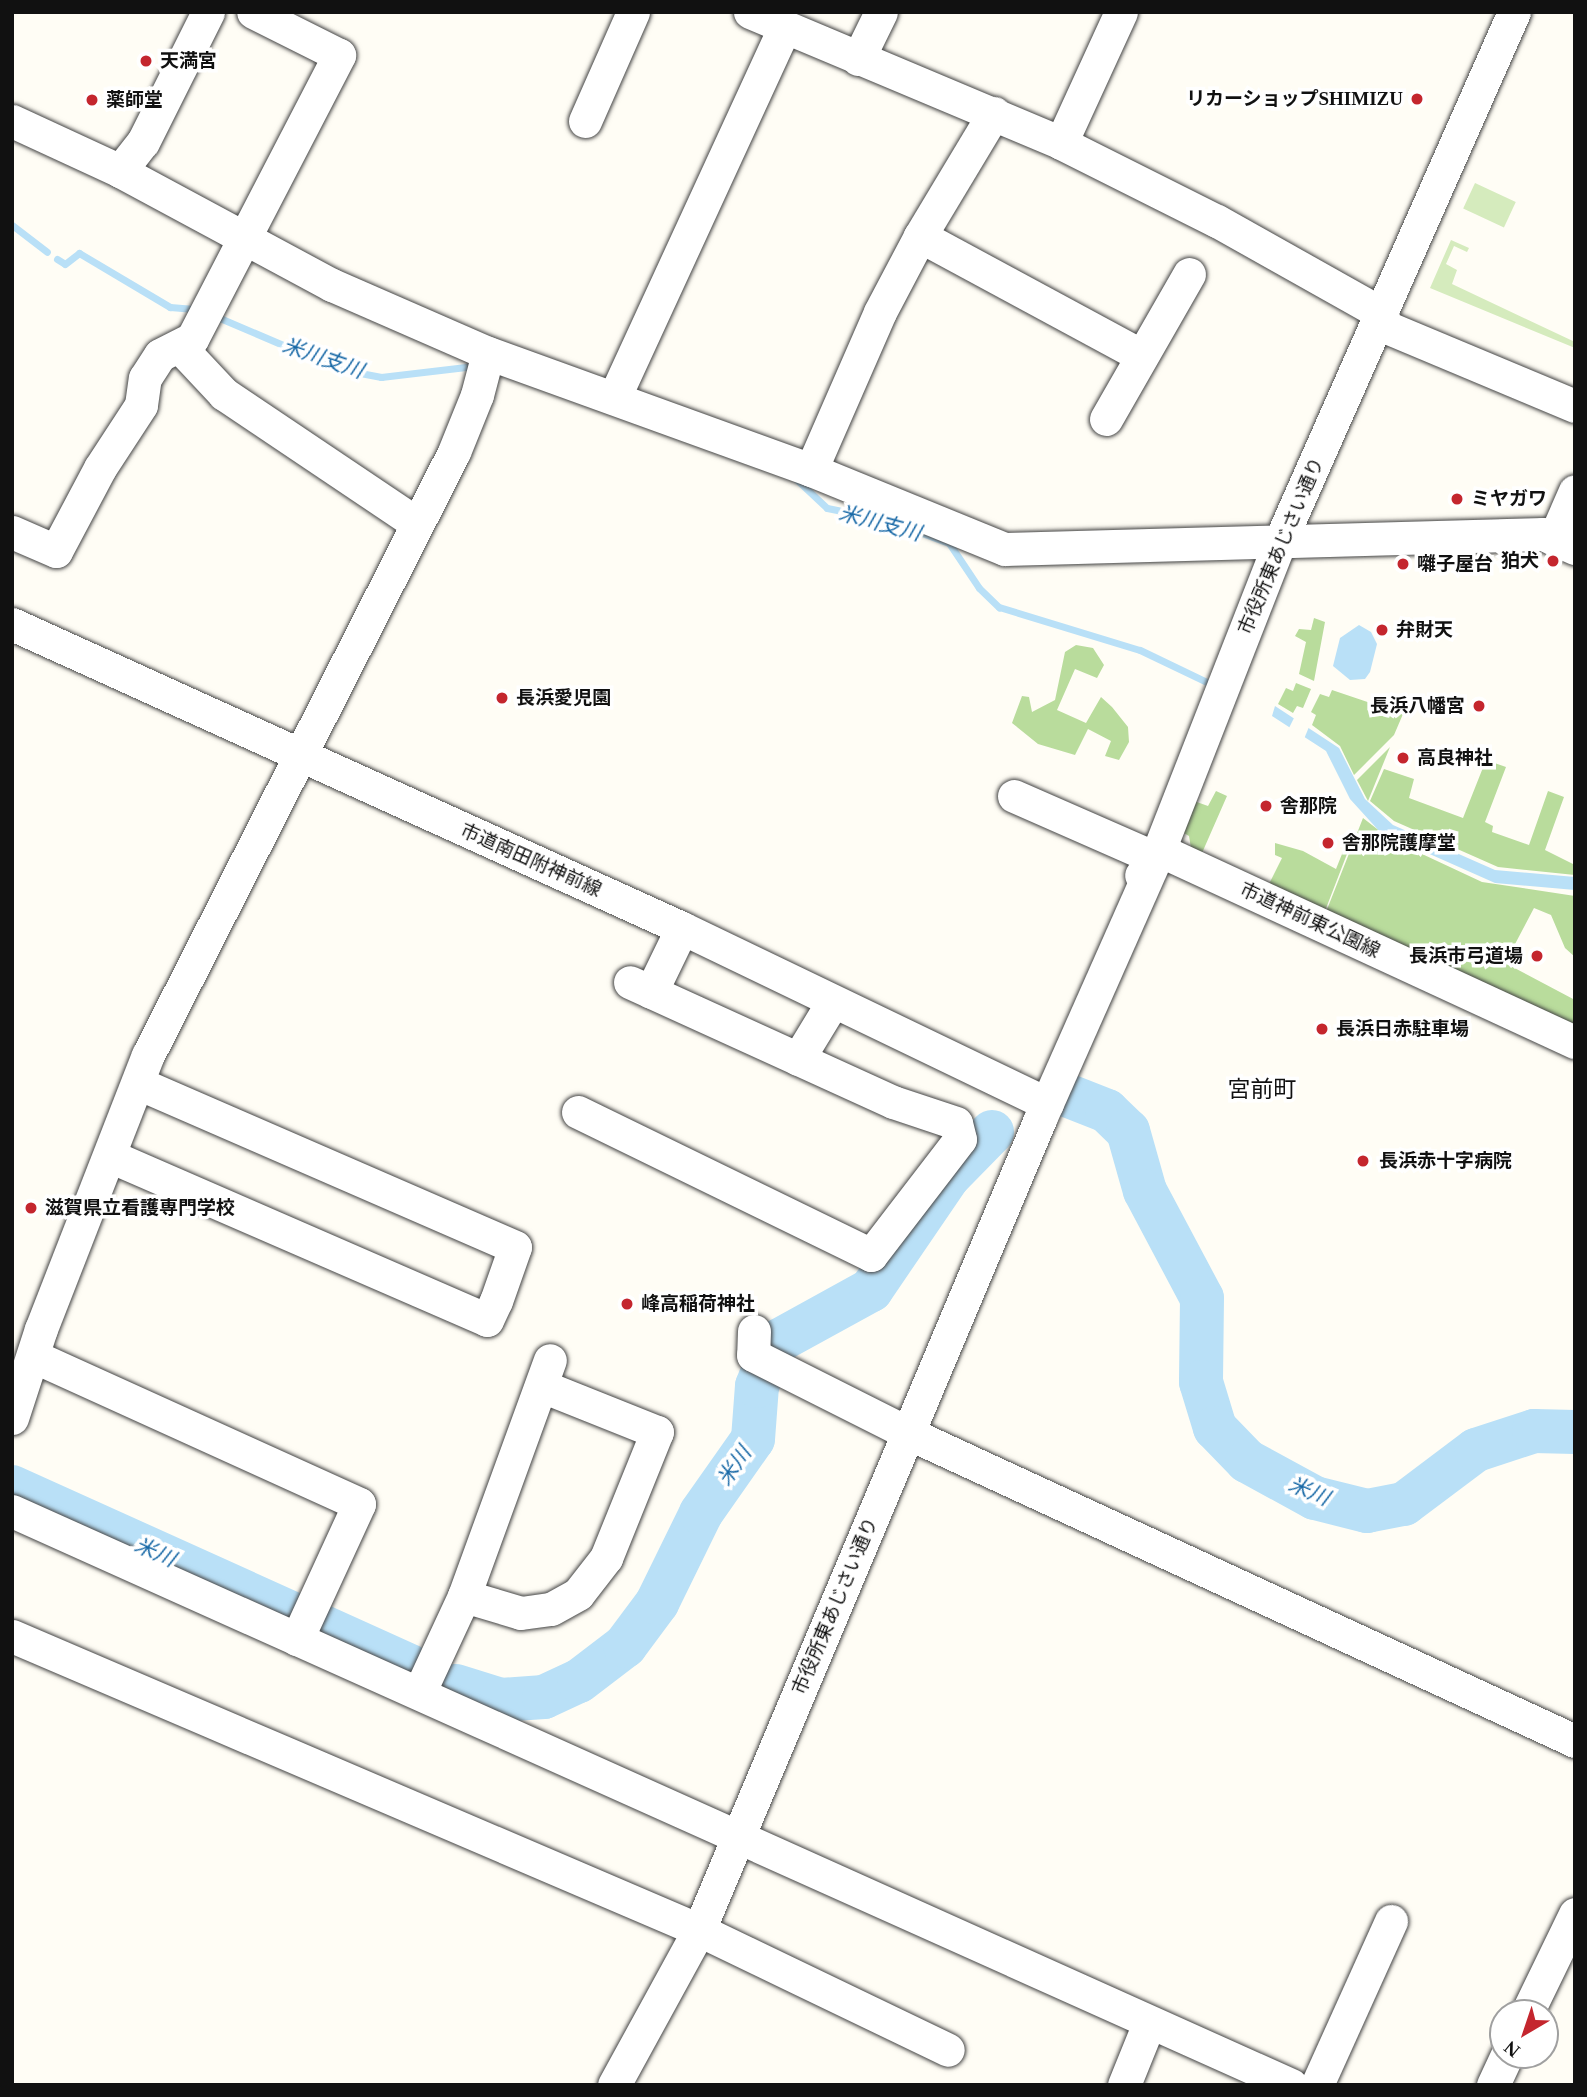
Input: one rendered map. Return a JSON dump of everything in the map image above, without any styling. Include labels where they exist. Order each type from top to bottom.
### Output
[{"type":"street","points":[[120,171],[143,142],[208,12]]},
{"type":"street","points":[[12,532],[56,551],[100,468],[141,405],[145,378],[160,355],[181,348],[192,339],[339,55],[253,12]]},
{"type":"street","points":[[585,121],[633,12]]},
{"type":"street","points":[[750,12],[995,113],[1061,144],[1217,221],[1381,319],[1575,406]]},
{"type":"street","points":[[858,58],[881,12]]},
{"type":"street","points":[[1061,144],[1121,12]]},
{"type":"street","name":"市役所東あじさい通り","points":[[614,2085],[699,1930],[908,1433],[1032,1095],[1157,854],[1281,539],[1381,319],[1514,12]]},
{"type":"street","points":[[614,398],[785,28]]},
{"type":"street","points":[[811,470],[880,312],[920,236],[995,113]]},
{"type":"street","points":[[12,121],[120,171],[332,285],[488,353],[811,470],[964,536],[1005,549],[1281,539],[1543,534],[1565,543],[1575,491]]},
{"type":"street","points":[[920,236],[1142,356]]},
{"type":"street","points":[[1106,419],[1189,274]]},
{"type":"street","points":[[181,348],[224,394],[329,469],[416,523]]},
{"type":"street","points":[[12,1419],[33,1356],[138,1083],[299,756],[454,452],[477,395],[488,353]]},
{"type":"street","name":"市道南田附神前線","points":[[12,624],[682,928],[832,1003],[1032,1095]]},
{"type":"street","name":"市道神前東公園線","points":[[1014,796],[1157,854],[1575,1042]]},
{"type":"street","points":[[1032,1095],[1028,1076],[1050,1056],[1102,941],[1157,854]]},
{"type":"street","points":[[578,1112],[871,1255],[958,1143],[961,1130],[956,1123],[893,1102],[640,987],[682,928]]},
{"type":"street","points":[[799,1059],[832,1003]]},
{"type":"street","points":[[110,1156],[488,1320],[504,1304],[515,1247],[138,1083]]},
{"type":"street","points":[[762,1351],[908,1433],[1575,1741]]},
{"type":"street","points":[[33,1356],[359,1504],[298,1639]]},
{"type":"street","points":[[419,1693],[464,1596],[546,1373],[657,1432],[606,1558],[578,1594],[551,1609],[521,1613],[464,1596]]},
{"type":"street","points":[[12,1511],[1291,2085]]},
{"type":"street","points":[[12,1636],[699,1930],[948,2050]]},
{"type":"street","points":[[1534,1999],[1575,1914]]},
{"type":"street","points":[[1317,2085],[1391,1921]]},
{"type":"street","points":[[1124,2085],[1149,2023]]},
{"type":"street","points":[[1493,2085],[1500,2069]]},
{"type":"green space","points":[[1475,183],[1516,202],[1504,227],[1463,208]]},
{"type":"green space","points":[[1451,240],[1469,248],[1467,252],[1454,246],[1446,264],[1457,270],[1452,284],[1575,342],[1575,348],[1430,288]]},
{"type":"green space","points":[[1314,618],[1325,622],[1314,681],[1299,674],[1306,642],[1295,636],[1299,629],[1311,630]]},
{"type":"green space","points":[[1076,645],[1093,648],[1104,665],[1097,678],[1075,669],[1057,710],[1086,723],[1101,697],[1128,727],[1129,742],[1119,760],[1105,756],[1111,741],[1088,729],[1075,755],[1038,744],[1012,723],[1022,696],[1029,697],[1032,712],[1055,700],[1065,652]]},
{"type":"green space","points":[[1296,683],[1311,689],[1303,708],[1297,706],[1293,713],[1278,704],[1286,688],[1293,691]]},
{"type":"green space","points":[[1332,690],[1403,714],[1394,735],[1354,775],[1340,746],[1312,725],[1316,715],[1311,712],[1320,694],[1329,697]]},
{"type":"green space","points":[[1390,747],[1368,801],[1357,780]]},
{"type":"green space","points":[[1486,760],[1506,767],[1485,822],[1493,826],[1492,832],[1529,845],[1548,791],[1564,797],[1545,850],[1575,865],[1575,875],[1498,867],[1394,821],[1370,801],[1384,769],[1414,779],[1409,798],[1463,818]]},
{"type":"green space","points":[[1216,791],[1227,796],[1202,853],[1191,848],[1189,836],[1182,832],[1194,801],[1208,806]]},
{"type":"green space","points":[[1363,818],[1390,839],[1482,882],[1575,896],[1575,957],[1565,948],[1551,915],[1534,908],[1505,963],[1575,1000],[1575,1033],[1326,912]]},
{"type":"green space","points":[[1348,839],[1352,841],[1325,911],[1269,884],[1282,858],[1275,855],[1275,843],[1303,851],[1336,869]]},
{"type":"water","points":[[1359,625],[1371,632],[1377,644],[1370,672],[1365,679],[1350,680],[1333,666],[1340,638]]},
{"type":"water","points":[[1275,706],[1339,748],[1365,799],[1393,825],[1495,870],[1575,877],[1575,890],[1495,883],[1380,832],[1350,799],[1326,751],[1272,716]]},
{"type":"pier","points":[[1296,714],[1311,722],[1304,739],[1288,730]]},
{"type":"waterway","name":"米川支川","points":[[12,225],[47,252]]},
{"type":"waterway","name":"米川支川","points":[[57,259],[65,264],[79,253],[170,307],[191,309]]},
{"type":"waterway","name":"米川支川","points":[[215,316],[339,369],[381,377],[474,366]]},
{"type":"waterway","name":"米川支川","points":[[796,479],[827,508],[887,520],[949,543],[979,588],[999,607],[1140,650],[1209,683]]},
{"type":"waterway","name":"米川","points":[[1069,1096],[1107,1111],[1128,1131],[1145,1191],[1202,1298],[1201,1382],[1215,1428],[1247,1461],[1315,1498],[1367,1511],[1404,1504],[1476,1450],[1534,1431],[1575,1432]]},
{"type":"waterway","name":"米川","points":[[456,1686],[501,1700],[544,1697],[579,1681],[625,1646],[657,1603],[701,1513],[753,1439],[757,1386],[772,1349],[780,1340],[871,1290],[948,1177],[992,1132]]},
{"type":"waterway","name":"米川","points":[[12,1487],[298,1616]]},
{"type":"waterway","name":"米川","points":[[317,1624],[410,1666]]},
{"type":"place","name":"天満宮","points":[[146,61]]},
{"type":"place","name":"リカーショップSHIMIZU","points":[[1417,99]]},
{"type":"place","name":"薬師堂","points":[[92,100]]},
{"type":"place","name":"ミヤガワ","points":[[1457,499]]},
{"type":"place","name":"狛犬","points":[[1553,561]]},
{"type":"place","name":"囃子屋台","points":[[1403,564]]},
{"type":"place","name":"弁財天","points":[[1382,630]]},
{"type":"place","name":"長浜愛児園","points":[[502,698]]},
{"type":"place","name":"長浜八幡宮","points":[[1479,706]]},
{"type":"place","name":"高良神社","points":[[1403,758]]},
{"type":"place","name":"舎那院","points":[[1266,806]]},
{"type":"place","name":"舎那院護摩堂","points":[[1328,843]]},
{"type":"place","name":"長浜市弓道場","points":[[1537,956]]},
{"type":"place","name":"長浜日赤駐車場","points":[[1322,1029]]},
{"type":"place","name":"長浜赤十字病院","points":[[1363,1161]]},
{"type":"place","name":"滋賀県立看護専門学校","points":[[31,1208]]},
{"type":"place","name":"峰高稲荷神社","points":[[627,1304]]},
{"type":"district","name":"宮前町","points":[[1262,1090]]}]
